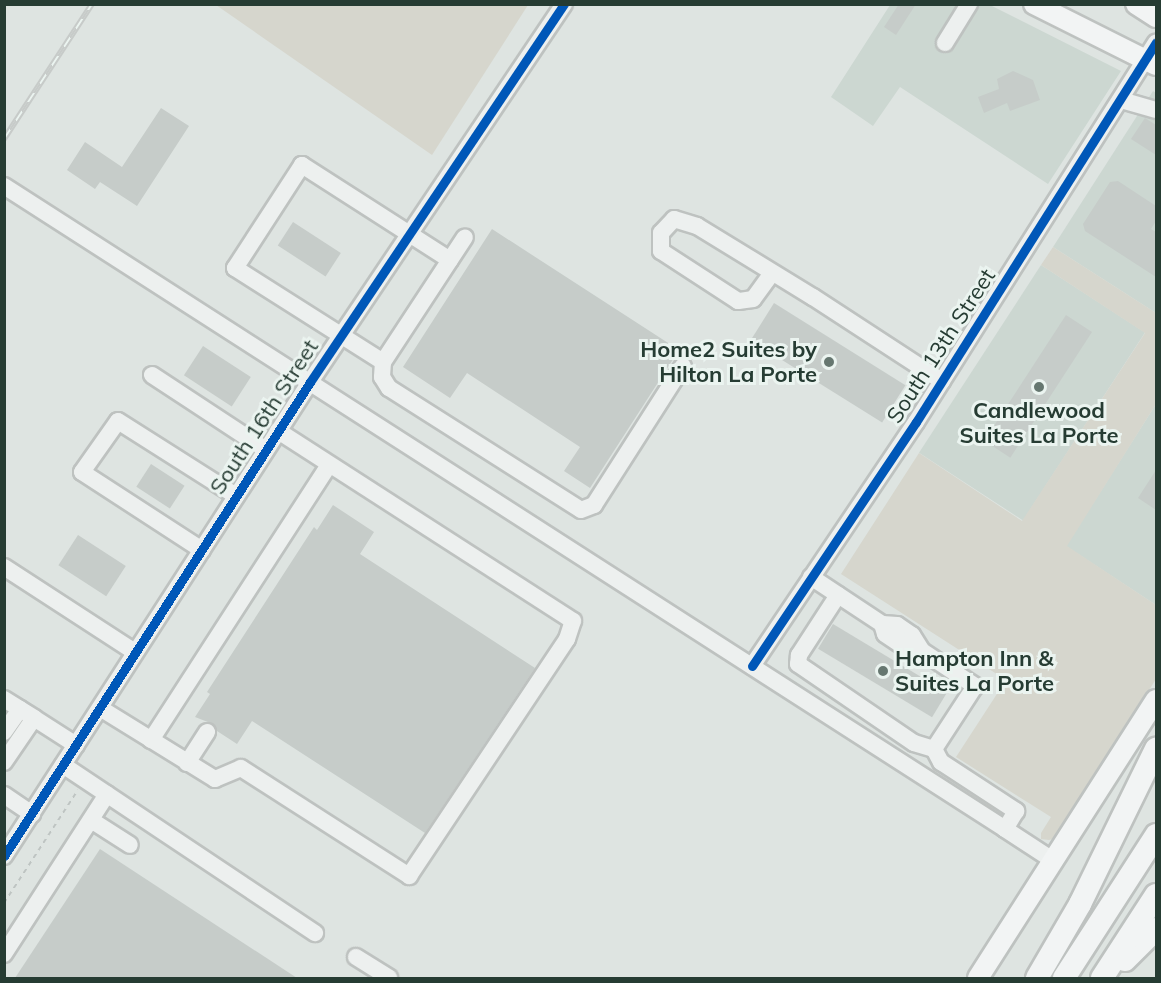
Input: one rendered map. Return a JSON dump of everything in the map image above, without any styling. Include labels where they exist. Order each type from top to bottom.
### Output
[{"type":"highway","points":[[1037,978],[1080,904],[1156,749]]},
{"type":"highway","points":[[1064,978],[1156,835]]},
{"type":"highway","points":[[1102,978],[1156,895]]},
{"type":"highway","points":[[1107,978],[1156,929]]},
{"type":"main road","points":[[1034,4],[1153,56]]},
{"type":"main road","points":[[1136,4],[1156,16]]},
{"type":"main road","points":[[978,978],[1156,700]]},
{"type":"street","name":"South 16th Street","points":[[4,856],[310,382],[564,4]]},
{"type":"street","points":[[945,43],[969,4]]},
{"type":"street","name":"South 13th Street","points":[[752,666],[942,381],[1121,100],[1153,56]]},
{"type":"street","points":[[1121,100],[1156,111]]},
{"type":"street","points":[[383,362],[235,268],[302,165],[450,260]]},
{"type":"street","points":[[4,186],[1054,861]]},
{"type":"street","points":[[772,273],[753,299],[738,302],[661,251],[661,233],[674,219],[684,219],[772,273],[942,381]]},
{"type":"street","points":[[465,237],[383,362],[382,377],[390,388],[581,510],[594,505],[683,366]]},
{"type":"street","points":[[152,375],[266,450]]},
{"type":"street","points":[[202,550],[82,472],[117,421],[236,496]]},
{"type":"street","points":[[100,708],[215,779],[241,768],[409,876],[567,639],[573,621],[278,431]]},
{"type":"street","points":[[151,740],[329,465]]},
{"type":"street","points":[[4,567],[135,652]]},
{"type":"street","points":[[811,578],[882,624],[897,625],[912,635],[919,649],[975,686],[934,749]]},
{"type":"street","points":[[838,595],[799,656],[798,664],[914,743],[934,749],[941,762],[1016,811],[1005,829]]},
{"type":"street","points":[[4,699],[76,745]]},
{"type":"street","points":[[4,732],[20,708]]},
{"type":"street","points":[[4,762],[34,718]]},
{"type":"street","points":[[187,763],[207,732]]},
{"type":"street","points":[[63,765],[315,933]]},
{"type":"street","points":[[4,795],[32,814]]},
{"type":"street","points":[[4,954],[107,795]]},
{"type":"street","points":[[91,820],[130,845]]},
{"type":"street","points":[[356,957],[389,978]]},
{"type":"path","points":[[4,903],[84,779]]},
{"type":"shaded area","points":[[216,5],[528,5],[432,155]]},
{"type":"shaded area","points":[[890,5],[990,5],[1121,71],[1048,184],[900,87],[873,126],[831,97]]},
{"type":"shaded area","points":[[1153,91],[1156,93],[1156,313],[1053,247]]},
{"type":"shaded area","points":[[1053,247],[1156,313],[1156,404],[1067,546],[1156,605],[1156,679],[1056,838],[1049,840],[1041,839],[1041,833],[1051,817],[956,757],[1006,680],[841,574],[919,453],[1022,521],[1145,333],[1041,265]]},
{"type":"shaded area","points":[[1041,265],[1145,333],[1023,520],[919,453]]},
{"type":"shaded area","points":[[1156,404],[1156,605],[1066,546]]},
{"type":"building","points":[[899,4],[916,4],[896,35],[884,27]]},
{"type":"building","points":[[1013,71],[1033,80],[1040,100],[1010,111],[1007,103],[984,113],[978,97],[999,89],[997,79]]},
{"type":"building","points":[[161,108],[189,126],[137,206],[100,182],[95,189],[67,170],[85,142],[122,167]]},
{"type":"building","points":[[1145,118],[1156,125],[1156,155],[1131,139]]},
{"type":"building","points":[[1118,181],[1156,206],[1156,221],[1151,229],[1156,232],[1156,277],[1085,231],[1083,224],[1110,182]]},
{"type":"building","points":[[293,222],[341,253],[326,277],[278,245]]},
{"type":"building","points":[[492,229],[679,350],[590,488],[564,471],[580,447],[467,373],[450,398],[403,367]]},
{"type":"building","name":"Home2 Suites by Hilton La Porte","points":[[774,303],[905,385],[882,422],[751,340]]},
{"type":"building","name":"Candlewood Suites La Porte","points":[[1066,315],[1092,332],[1010,458],[984,441]]},
{"type":"building","points":[[203,346],[251,377],[232,406],[184,375]]},
{"type":"building","points":[[151,464],[185,486],[170,508],[136,487]]},
{"type":"building","points":[[1156,470],[1156,510],[1138,498]]},
{"type":"building","points":[[333,505],[374,532],[360,554],[535,668],[425,833],[252,721],[237,744],[217,731],[213,724],[195,717],[210,694],[207,692],[314,527],[317,530]]},
{"type":"building","points":[[78,535],[126,566],[106,596],[58,565]]},
{"type":"building","name":"Hampton Inn & Suites La Porte","points":[[833,624],[947,693],[932,717],[818,649]]},
{"type":"building","points":[[100,849],[297,978],[15,978]]},
{"type":"railway","points":[[4,139],[92,4]]},
{"type":"cycle path","points":[[4,856],[310,382],[564,4]]},
{"type":"cycle path","points":[[752,666],[916,422],[1156,43]]},
{"type":"place","name":"Home2 Suites by Hilton La Porte","points":[[829,362]]},
{"type":"place","name":"Candlewood Suites La Porte","points":[[1039,387]]},
{"type":"place","name":"Hampton Inn & Suites La Porte","points":[[883,671]]}]
